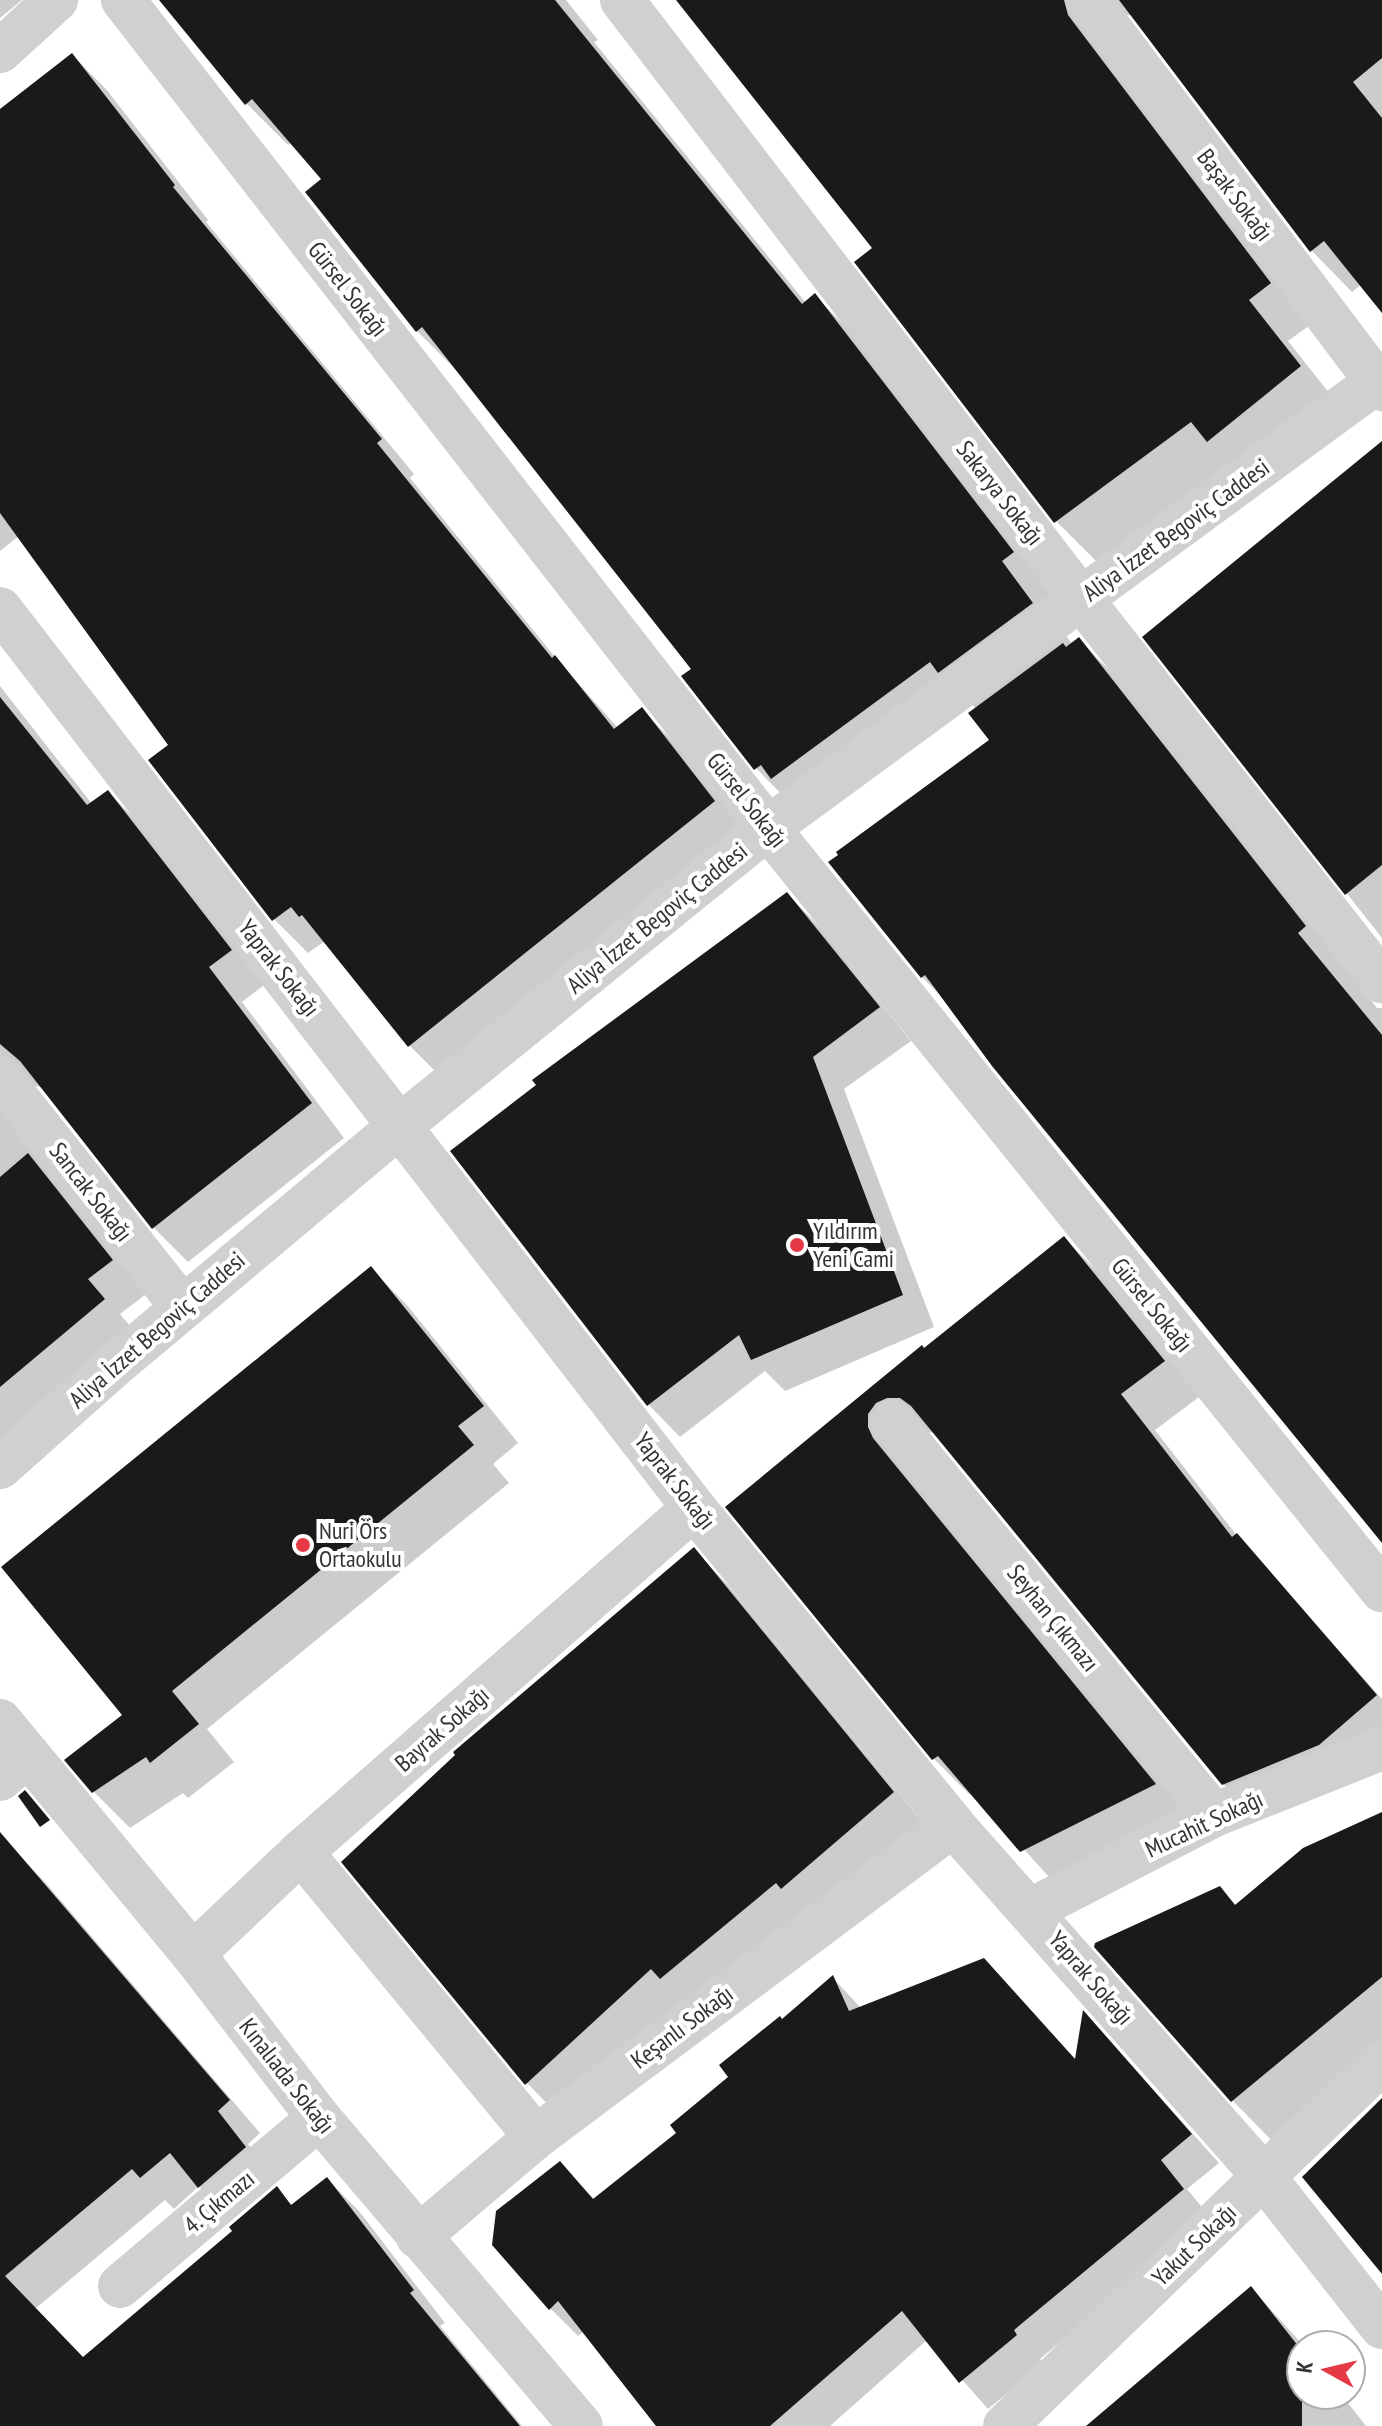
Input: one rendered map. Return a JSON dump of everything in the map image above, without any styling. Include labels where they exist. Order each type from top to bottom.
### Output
[{"type":"street","points":[[0,51],[56,0]]},
{"type":"street","name":"Gürsel Sokağı","points":[[123,0],[768,828],[1382,1590]]},
{"type":"street","name":"Sakarya Sokağı","points":[[622,0],[1082,599],[1382,982]]},
{"type":"street","name":"Başak Sokağı","points":[[1088,0],[1380,383]]},
{"type":"street","name":"Aliya İzzet Begoviç Caddesi","points":[[0,1467],[182,1307],[768,828],[1380,383]]},
{"type":"street","name":"Yaprak Sokağı","points":[[0,609],[694,1508],[953,1825],[1264,2177],[1382,2327]]},
{"type":"street","name":"Sancak Sokağı","points":[[0,1077],[182,1307]]},
{"type":"street","name":"Seyhan Çıkmazı","points":[[892,1422],[1214,1815]]},
{"type":"street","name":"Bayrak Sokağı","points":[[193,1954],[301,1852],[694,1508]]},
{"type":"street","name":"Kınalıada Sokağı","points":[[0,1721],[14,1767],[193,1954],[319,2118],[581,2426]]},
{"type":"street","name":"Mucahit Sokağı","points":[[1031,1910],[1214,1815],[1382,1748]]},
{"type":"street","name":"Keşanlı Sokağı","points":[[418,2237],[536,2137],[953,1825]]},
{"type":"street","points":[[301,1852],[536,2137]]},
{"type":"street","name":"Yakut Sokağı","points":[[1005,2426],[1382,2062]]},
{"type":"street","name":"4. Çıkmazı","points":[[120,2286],[319,2118]]},
{"type":"building","points":[[159,0],[555,0],[802,304],[815,293],[1014,552],[1002,561],[1033,603],[938,673],[930,662],[771,779],[761,765],[754,770],[681,676],[691,669],[422,327],[416,332],[305,192],[321,179],[252,99],[245,105]]},
{"type":"building","points":[[676,0],[1064,0],[1068,15],[1271,283],[1249,300],[1301,366],[1207,442],[1191,422],[1054,523],[854,262],[872,248]]},
{"type":"building","points":[[1119,0],[1382,0],[1382,58],[1353,82],[1382,118],[1382,313],[1324,241],[1310,252]]},
{"type":"building","points":[[72,53],[175,185],[173,187],[382,439],[377,443],[552,658],[555,655],[614,729],[642,707],[715,801],[408,1047],[302,915],[299,917],[291,907],[272,921],[148,760],[168,745],[0,513],[0,109]]},
{"type":"building","points":[[1382,441],[1382,865],[1345,895],[1142,637]]},
{"type":"building","points":[[1079,637],[1306,926],[1298,933],[1382,1035],[1382,1543],[992,1066],[925,975],[921,978],[828,862],[838,855],[836,852],[989,740],[968,713],[1063,643],[1066,647]]},
{"type":"building","points":[[0,697],[87,805],[108,790],[232,950],[209,967],[312,1103],[152,1229],[20,1061],[0,1044]]},
{"type":"building","points":[[787,892],[880,1007],[813,1057],[903,1295],[751,1360],[739,1335],[647,1406],[450,1151],[536,1085],[532,1080]]},
{"type":"building","points":[[28,1153],[113,1260],[88,1279],[105,1299],[0,1387],[0,1177]]},
{"type":"building","points":[[1064,1236],[1165,1361],[1121,1394],[1232,1537],[1237,1533],[1377,1695],[1319,1745],[1222,1785],[911,1406],[900,1398],[887,1398],[876,1403],[868,1414],[868,1427],[873,1438],[1156,1784],[1020,1852],[938,1756],[932,1760],[725,1507],[922,1345],[924,1348]]},
{"type":"building","points":[[371,1266],[484,1406],[458,1426],[474,1445],[172,1691],[199,1724],[150,1763],[146,1757],[92,1793],[64,1760],[122,1715],[1,1567]]},
{"type":"building","points":[[694,1547],[894,1792],[781,1889],[776,1883],[660,1979],[651,1969],[525,2085],[341,1862],[455,1755],[453,1752]]},
{"type":"building","points":[[25,1790],[50,1820],[40,1827],[18,1796]]},
{"type":"building","points":[[1382,1812],[1382,1977],[1231,2102],[1094,1947],[1095,1943],[1220,1886],[1235,1905],[1303,1848]]},
{"type":"building","points":[[0,1832],[230,2100],[218,2111],[246,2147],[198,2188],[170,2153],[140,2178],[132,2169],[5,2276],[83,2357],[232,2231],[229,2227],[277,2186],[291,2205],[327,2177],[414,2290],[410,2293],[520,2426],[0,2426]]},
{"type":"building","points":[[984,1958],[1075,2059],[1083,2010],[1192,2134],[1161,2160],[1184,2189],[1014,2330],[1017,2335],[959,2383],[902,2311],[770,2426],[656,2426],[558,2301],[549,2310],[492,2245],[496,2211],[560,2161],[593,2199],[676,2133],[670,2125],[728,2077],[719,2065],[780,2016],[782,2019],[833,1975],[849,2011]]},
{"type":"building","points":[[1382,2098],[1382,2274],[1302,2177]]},
{"type":"building","points":[[1251,2286],[1286,2331],[1286,2410],[1302,2410],[1302,2426],[1086,2426]]},
{"type":"place","name":"Yıldırım Yeni Cami","points":[[797,1245]]},
{"type":"place","name":"Nuri Örs Ortaokulu","points":[[303,1545]]}]
